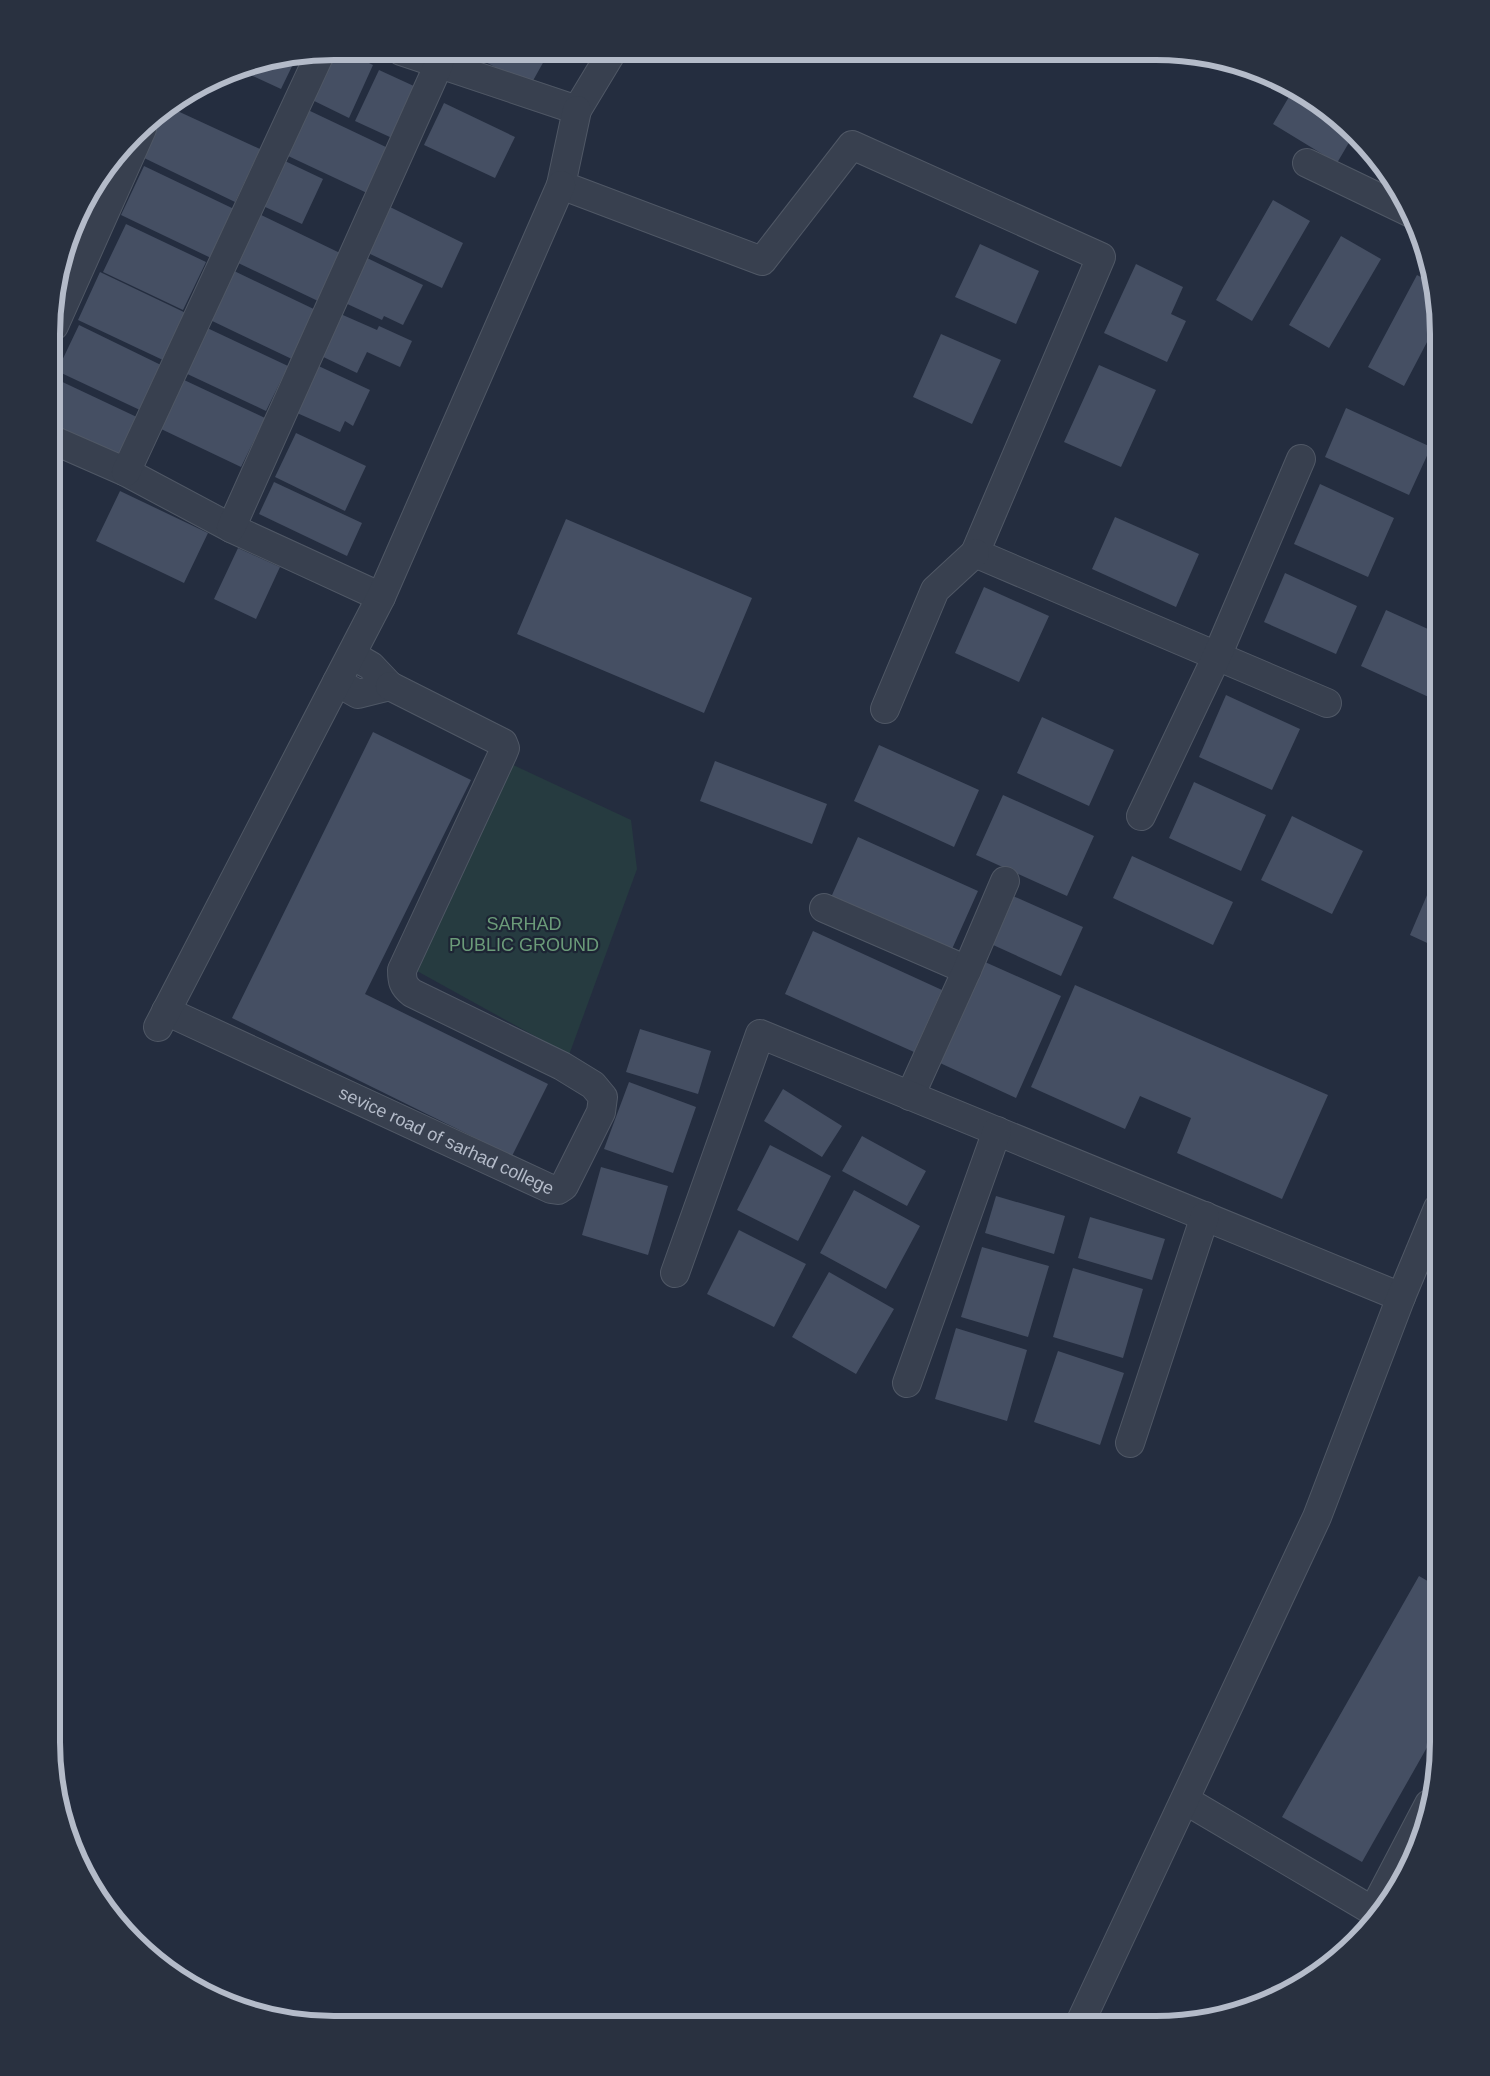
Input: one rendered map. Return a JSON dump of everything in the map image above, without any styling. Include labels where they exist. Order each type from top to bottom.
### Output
[{"type":"street","points":[[426,60],[577,110]]},
{"type":"street","points":[[352,655],[372,666],[390,686],[358,694],[338,682],[381,597],[561,185],[577,110],[607,60]]},
{"type":"street","points":[[126,472],[317,61]]},
{"type":"street","points":[[231,528],[439,64]]},
{"type":"street","points":[[561,185],[762,262],[852,144],[1101,257],[975,553],[935,590],[885,709]]},
{"type":"street","points":[[61,309],[134,147]]},
{"type":"street","points":[[1307,164],[1399,207]]},
{"type":"street","points":[[60,443],[126,472],[231,528],[381,597]]},
{"type":"street","points":[[1141,816],[1217,656],[1300,459]]},
{"type":"street","points":[[975,553],[1327,703]]},
{"type":"street","name":"sevice road of sarhad college","points":[[338,682],[161,1020],[551,1189],[558,1190],[564,1186],[601,1112],[603,1097],[593,1085],[562,1066],[412,993],[405,988],[402,980],[402,970],[505,748],[503,743],[390,686]]},
{"type":"street","points":[[910,1096],[968,970],[1005,881]]},
{"type":"street","points":[[824,908],[968,970]]},
{"type":"street","points":[[675,1273],[760,1034],[1401,1297]]},
{"type":"street","points":[[907,1382],[997,1131]]},
{"type":"street","points":[[1130,1443],[1205,1216]]},
{"type":"street","points":[[1083,2016],[1317,1517],[1401,1297],[1430,1227]]},
{"type":"street","points":[[1185,1800],[1366,1918]]},
{"type":"street","points":[[1379,1901],[1414,1833]]},
{"type":"green space","name":"SARHAD PUBLIC GROUND","points":[[509,763],[631,820],[637,869],[569,1055],[417,971]]},
{"type":"building","points":[[363,60],[373,65],[349,118],[302,95],[317,61]]},
{"type":"building","points":[[482,60],[545,60],[530,86]]},
{"type":"building","points":[[294,63],[281,89],[249,74]]},
{"type":"building","points":[[379,70],[416,87],[392,138],[355,121]]},
{"type":"building","points":[[1290,95],[1323,117],[1350,140],[1337,163],[1273,124]]},
{"type":"building","points":[[444,103],[515,137],[495,178],[424,145]]},
{"type":"building","points":[[176,110],[260,149],[235,202],[140,156],[154,128]]},
{"type":"building","points":[[308,110],[388,148],[367,193],[286,155]]},
{"type":"building","points":[[285,161],[323,179],[302,224],[263,206]]},
{"type":"building","points":[[144,166],[234,209],[211,258],[121,215]]},
{"type":"building","points":[[1273,200],[1310,221],[1252,321],[1216,300]]},
{"type":"building","points":[[388,206],[463,243],[442,288],[366,252]]},
{"type":"building","points":[[257,213],[340,253],[318,301],[234,261]]},
{"type":"building","points":[[85,219],[95,224],[79,259],[72,256]]},
{"type":"building","points":[[126,224],[206,262],[183,310],[103,272]]},
{"type":"building","points":[[1341,236],[1381,259],[1329,348],[1289,325]]},
{"type":"building","points":[[980,244],[1039,271],[1016,324],[955,297]]},
{"type":"building","points":[[365,257],[423,285],[403,325],[384,316],[382,320],[343,302]]},
{"type":"building","points":[[1136,264],[1183,287],[1171,314],[1186,321],[1167,362],[1104,333]]},
{"type":"building","points":[[230,269],[320,312],[296,361],[206,318]]},
{"type":"building","points":[[100,272],[188,314],[165,361],[78,320]]},
{"type":"building","points":[[1417,275],[1425,279],[1428,298],[1430,336],[1404,386],[1368,367]]},
{"type":"building","points":[[336,312],[377,330],[379,326],[412,341],[400,367],[367,352],[357,373],[317,354]]},
{"type":"building","points":[[79,325],[163,366],[142,411],[60,372],[60,365]]},
{"type":"building","points":[[203,326],[288,366],[266,411],[181,371]]},
{"type":"building","points":[[941,334],[1001,360],[972,424],[913,397]]},
{"type":"building","points":[[310,362],[370,390],[353,426],[345,421],[340,432],[288,409]]},
{"type":"building","points":[[1099,365],[1156,390],[1121,467],[1064,442]]},
{"type":"building","points":[[182,379],[265,418],[241,467],[159,428]]},
{"type":"building","points":[[60,381],[141,419],[121,460],[60,431]]},
{"type":"building","points":[[1346,408],[1430,447],[1409,495],[1325,457]]},
{"type":"building","points":[[296,433],[366,466],[345,511],[275,477]]},
{"type":"building","points":[[274,482],[362,523],[347,556],[259,514]]},
{"type":"building","points":[[1320,484],[1394,518],[1368,577],[1294,544]]},
{"type":"building","points":[[120,491],[208,533],[184,583],[96,541]]},
{"type":"building","points":[[1115,517],[1199,554],[1176,607],[1092,569]]},
{"type":"building","points":[[566,519],[752,598],[704,713],[517,634]]},
{"type":"building","points":[[238,548],[280,567],[256,619],[214,599]]},
{"type":"building","points":[[1285,573],[1357,606],[1336,654],[1264,622]]},
{"type":"building","points":[[984,587],[1049,616],[1019,682],[955,653]]},
{"type":"building","points":[[1386,610],[1430,630],[1430,698],[1361,666]]},
{"type":"building","points":[[1226,695],[1300,729],[1272,790],[1199,757]]},
{"type":"building","points":[[1042,717],[1114,750],[1089,806],[1017,773]]},
{"type":"building","points":[[373,732],[471,780],[365,994],[548,1084],[512,1156],[232,1018]]},
{"type":"building","points":[[879,745],[979,790],[954,847],[854,801]]},
{"type":"building","points":[[715,761],[827,804],[812,844],[700,801]]},
{"type":"building","points":[[1194,782],[1266,815],[1241,871],[1169,838]]},
{"type":"building","points":[[1003,795],[1094,836],[1067,896],[976,855]]},
{"type":"building","points":[[1292,816],[1363,851],[1332,914],[1261,880]]},
{"type":"building","points":[[858,837],[978,891],[948,958],[828,904]]},
{"type":"building","points":[[1132,856],[1233,902],[1213,945],[1113,898]]},
{"type":"building","points":[[1430,888],[1430,944],[1410,935]]},
{"type":"building","points":[[1013,896],[1083,927],[1061,976],[991,944]]},
{"type":"building","points":[[813,931],[942,990],[914,1052],[785,994]]},
{"type":"building","points":[[985,962],[1061,996],[1016,1098],[940,1063]]},
{"type":"building","points":[[1075,985],[1328,1095],[1282,1199],[1177,1153],[1191,1118],[1140,1096],[1125,1129],[1031,1087]]},
{"type":"building","points":[[640,1029],[711,1051],[698,1094],[626,1072]]},
{"type":"building","points":[[629,1082],[696,1107],[673,1173],[604,1149]]},
{"type":"building","points":[[783,1089],[842,1126],[822,1157],[764,1121]]},
{"type":"building","points":[[862,1136],[926,1171],[907,1206],[842,1171]]},
{"type":"building","points":[[770,1145],[831,1176],[798,1241],[737,1210]]},
{"type":"building","points":[[601,1167],[668,1186],[648,1255],[582,1235]]},
{"type":"building","points":[[854,1190],[920,1226],[886,1289],[820,1253]]},
{"type":"building","points":[[996,1196],[1065,1216],[1054,1254],[985,1233]]},
{"type":"building","points":[[1090,1217],[1165,1239],[1152,1280],[1078,1258]]},
{"type":"building","points":[[739,1230],[806,1264],[774,1327],[707,1294]]},
{"type":"building","points":[[982,1247],[1049,1266],[1028,1337],[961,1317]]},
{"type":"building","points":[[1073,1268],[1143,1289],[1123,1358],[1053,1337]]},
{"type":"building","points":[[829,1272],[894,1309],[856,1374],[792,1337]]},
{"type":"building","points":[[956,1328],[1027,1350],[1007,1421],[935,1399]]},
{"type":"building","points":[[1058,1351],[1124,1373],[1100,1445],[1034,1422]]},
{"type":"building","points":[[1419,1576],[1430,1582],[1430,1742],[1362,1862],[1282,1817]]}]
